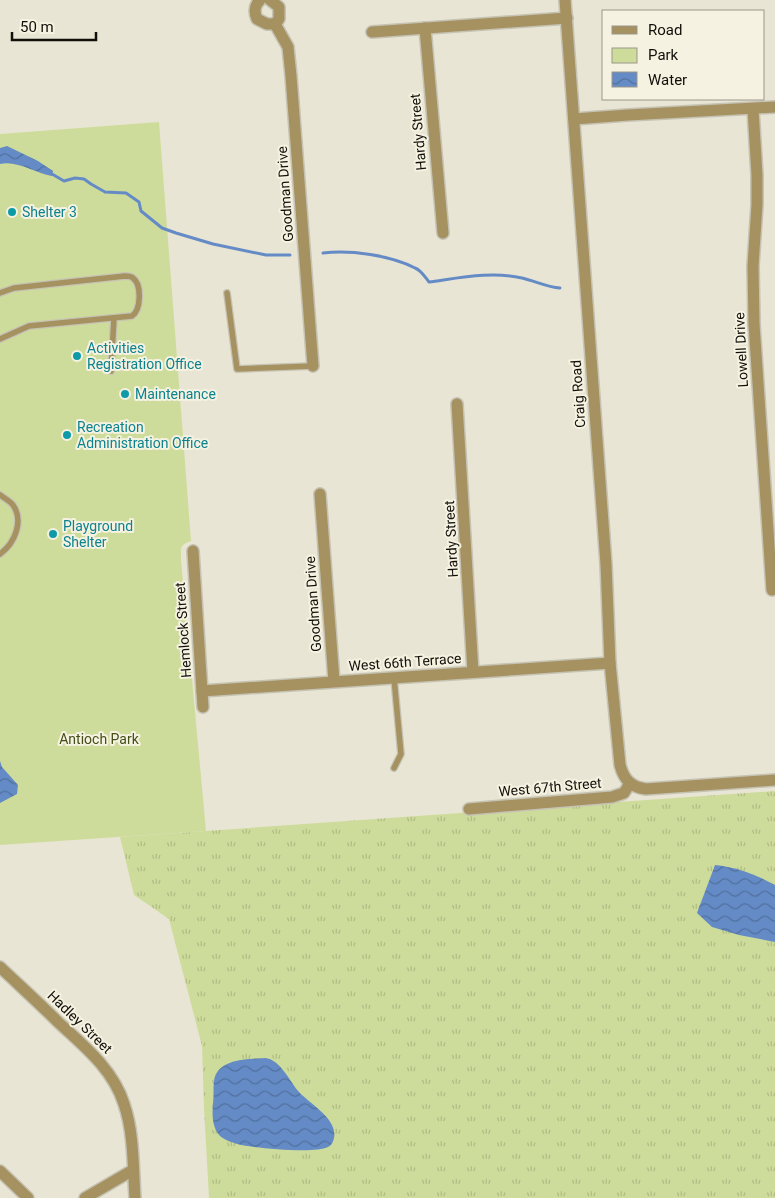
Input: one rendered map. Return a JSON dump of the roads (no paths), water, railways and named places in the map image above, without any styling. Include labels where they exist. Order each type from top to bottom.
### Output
[{"type":"street","points":[[260,0],[254,9],[257,19],[267,24],[275,24]]},
{"type":"street","name":"Goodman Drive","points":[[270,0],[279,7],[279,19],[275,24],[288,47],[313,366]]},
{"type":"street","name":"Craig Road","points":[[565,0],[606,564],[610,663],[620,765],[625,778],[630,783]]},
{"type":"street","points":[[372,32],[566,18]]},
{"type":"street","name":"Hardy Street","points":[[426,28],[443,233]]},
{"type":"street","points":[[574,119],[775,107]]},
{"type":"street","name":"Lowell Drive","points":[[753,109],[758,175],[753,266],[754,324],[772,590]]},
{"type":"street","name":"Hardy Street","points":[[457,404],[473,672]]},
{"type":"street","name":"Goodman Drive","points":[[320,494],[334,681]]},
{"type":"street","name":"Hemlock Street","points":[[193,551],[203,708]]},
{"type":"street","name":"West 66th Terrace","points":[[202,691],[610,663]]},
{"type":"street","points":[[630,783],[636,788],[653,789],[775,780]]},
{"type":"street","name":"West 67th Street","points":[[469,809],[612,797],[624,793],[630,783]]},
{"type":"street","name":"Hadley Street","points":[[0,967],[98,1059],[114,1081],[128,1116],[135,1198]]},
{"type":"street","points":[[85,1198],[133,1170]]},
{"type":"street","points":[[0,1171],[28,1198]]},
{"type":"lane","points":[[0,294],[14,288],[125,276],[134,279],[139,300],[137,311],[132,316],[29,326],[0,339]]},
{"type":"lane","points":[[227,293],[237,369],[313,366]]},
{"type":"lane","points":[[111,371],[114,318]]},
{"type":"lane","points":[[0,495],[12,504],[18,516],[18,529],[7,549],[0,554]]},
{"type":"lane","points":[[394,678],[401,754],[394,768]]},
{"type":"water","points":[[7,146],[38,161],[53,171],[52,176],[19,165],[0,164],[0,148]]},
{"type":"water","points":[[0,761],[2,767],[18,785],[17,794],[0,803]]},
{"type":"water","points":[[715,865],[746,872],[775,885],[775,942],[739,935],[712,927],[697,913]]},
{"type":"water","points":[[265,1058],[275,1062],[299,1092],[328,1118],[334,1131],[333,1141],[329,1146],[311,1150],[260,1148],[227,1141],[217,1133],[213,1121],[216,1073],[227,1064],[235,1061]]},
{"type":"waterway","points":[[52,174],[64,181],[75,178],[84,179],[105,192],[126,193],[139,202],[141,211],[162,228],[176,233],[213,244],[266,255],[290,255]]},
{"type":"waterway","points":[[323,253],[358,253],[394,260],[417,269],[429,282],[499,275],[522,278],[560,288]]},
{"type":"place","name":"Shelter 3","points":[[12,212]]},
{"type":"place","name":"Activities Registration Office","points":[[77,356]]},
{"type":"place","name":"Maintenance","points":[[125,394]]},
{"type":"place","name":"Recreation Administration Office","points":[[67,435]]},
{"type":"place","name":"Playground Shelter","points":[[53,534]]},
{"type":"park label","name":"Antioch Park","points":[[99,739]]}]
